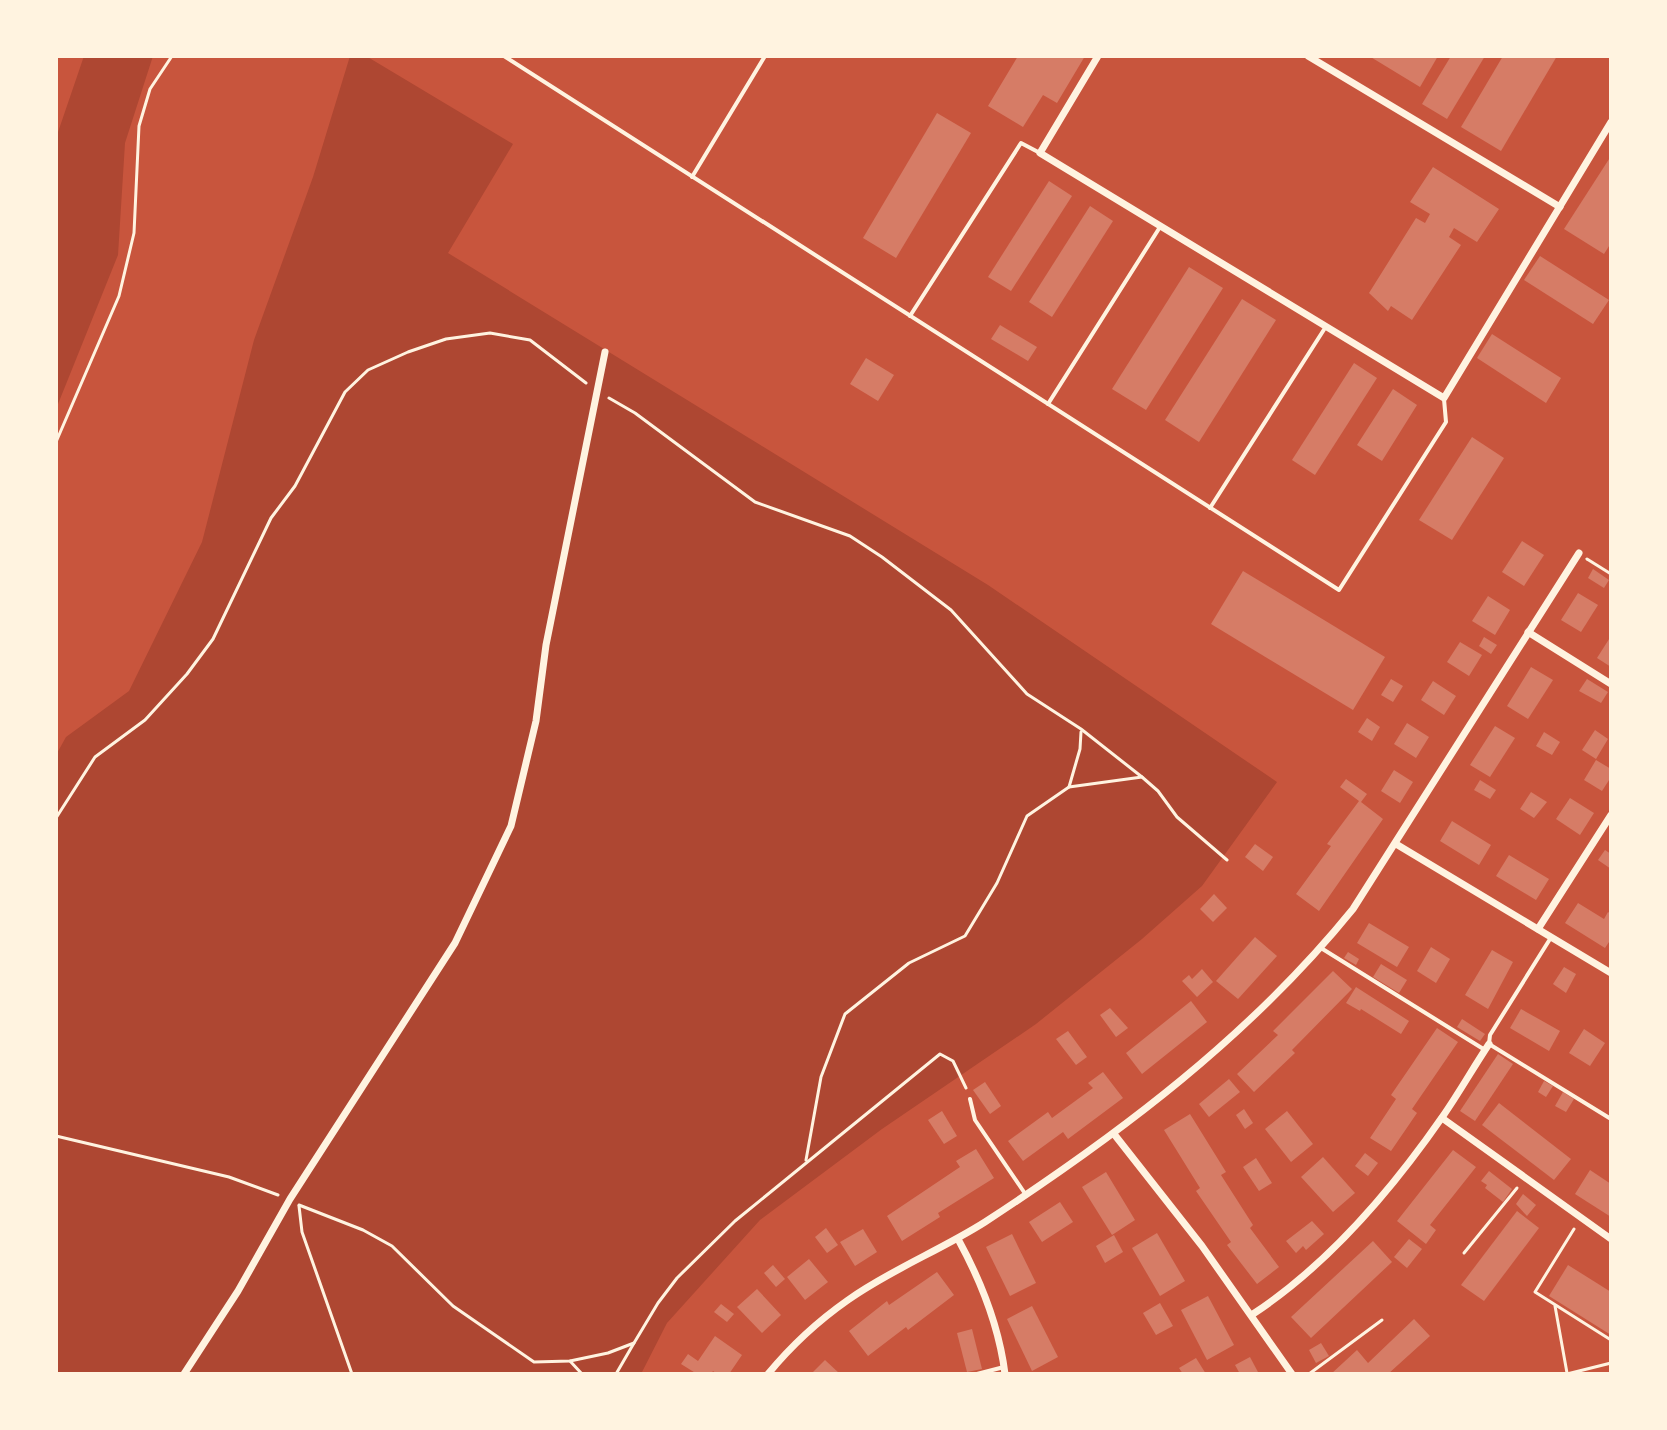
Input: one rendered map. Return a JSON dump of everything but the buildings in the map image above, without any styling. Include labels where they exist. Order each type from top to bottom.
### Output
[{"type":"street","points":[[1098,56],[1040,153],[1444,398],[1611,122]]},
{"type":"street","points":[[1308,56],[1560,207]]},
{"type":"street","points":[[184,1374],[238,1291],[290,1199],[455,943],[511,826],[536,721],[546,645],[605,352]]},
{"type":"street","points":[[768,1374],[817,1324],[850,1298],[958,1239],[1114,1134],[1238,1031],[1321,948],[1353,909],[1396,844],[1579,553]]},
{"type":"street","points":[[1528,632],[1611,684]]},
{"type":"street","points":[[1538,929],[1611,815]]},
{"type":"street","points":[[1396,844],[1611,973]]},
{"type":"street","points":[[1253,1314],[1276,1298],[1338,1243],[1376,1202],[1442,1118],[1487,1047]]},
{"type":"street","points":[[1442,1118],[1611,1239]]},
{"type":"street","points":[[1114,1134],[1253,1314],[1292,1374]]},
{"type":"street","points":[[958,1239],[983,1289],[1004,1370]]},
{"type":"lane","points":[[505,56],[1339,590],[1446,422],[1444,398]]},
{"type":"lane","points":[[692,177],[765,56]]},
{"type":"lane","points":[[910,316],[1021,143],[1040,153]]},
{"type":"lane","points":[[1048,404],[1161,226]]},
{"type":"lane","points":[[1210,508],[1326,326]]},
{"type":"lane","points":[[1487,1047],[1490,1035],[1551,937]]},
{"type":"lane","points":[[1321,948],[1611,1119]]},
{"type":"lane","points":[[970,1099],[975,1120],[1026,1195]]},
{"type":"lane","points":[[977,1374],[1004,1370]]},
{"type":"path","points":[[56,442],[119,296],[134,233],[139,126],[150,89],[172,56]]},
{"type":"path","points":[[56,818],[95,757],[145,720],[187,674],[213,639],[271,518],[295,486],[345,392],[368,370],[408,352],[446,339],[490,333],[530,340],[596,391],[635,413],[755,502],[850,536],[882,557],[951,610],[1027,694],[1081,729],[1142,777],[1158,791],[1177,817],[1227,860]]},
{"type":"path","points":[[1579,553],[1611,574]]},
{"type":"path","points":[[1069,787],[1080,749],[1081,729]]},
{"type":"path","points":[[805,1163],[821,1077],[845,1014],[909,963],[965,936],[997,883],[1027,816],[1069,787],[1142,777]]},
{"type":"path","points":[[616,1374],[658,1303],[677,1278],[735,1221],[940,1054],[953,1061],[970,1099]]},
{"type":"path","points":[[56,1136],[229,1177],[363,1230],[392,1246],[453,1306],[534,1362],[570,1361],[608,1353],[634,1343]]},
{"type":"path","points":[[1464,1253],[1525,1179]]},
{"type":"path","points":[[299,1205],[302,1232],[352,1374]]},
{"type":"path","points":[[1581,1219],[1535,1292],[1611,1340]]},
{"type":"path","points":[[1555,1305],[1567,1374],[1611,1363]]},
{"type":"path","points":[[1309,1374],[1382,1320]]},
{"type":"path","points":[[570,1361],[582,1374]]},
{"type":"shaded area","points":[[84,56],[153,56],[125,143],[118,255],[56,409],[56,138]]},
{"type":"shaded area","points":[[350,56],[366,56],[513,144],[448,253],[988,585],[1277,782],[1202,886],[1142,939],[1036,1024],[882,1129],[760,1220],[667,1323],[641,1374],[56,1374],[56,755],[66,737],[129,691],[202,542],[254,340],[313,177]]}]
